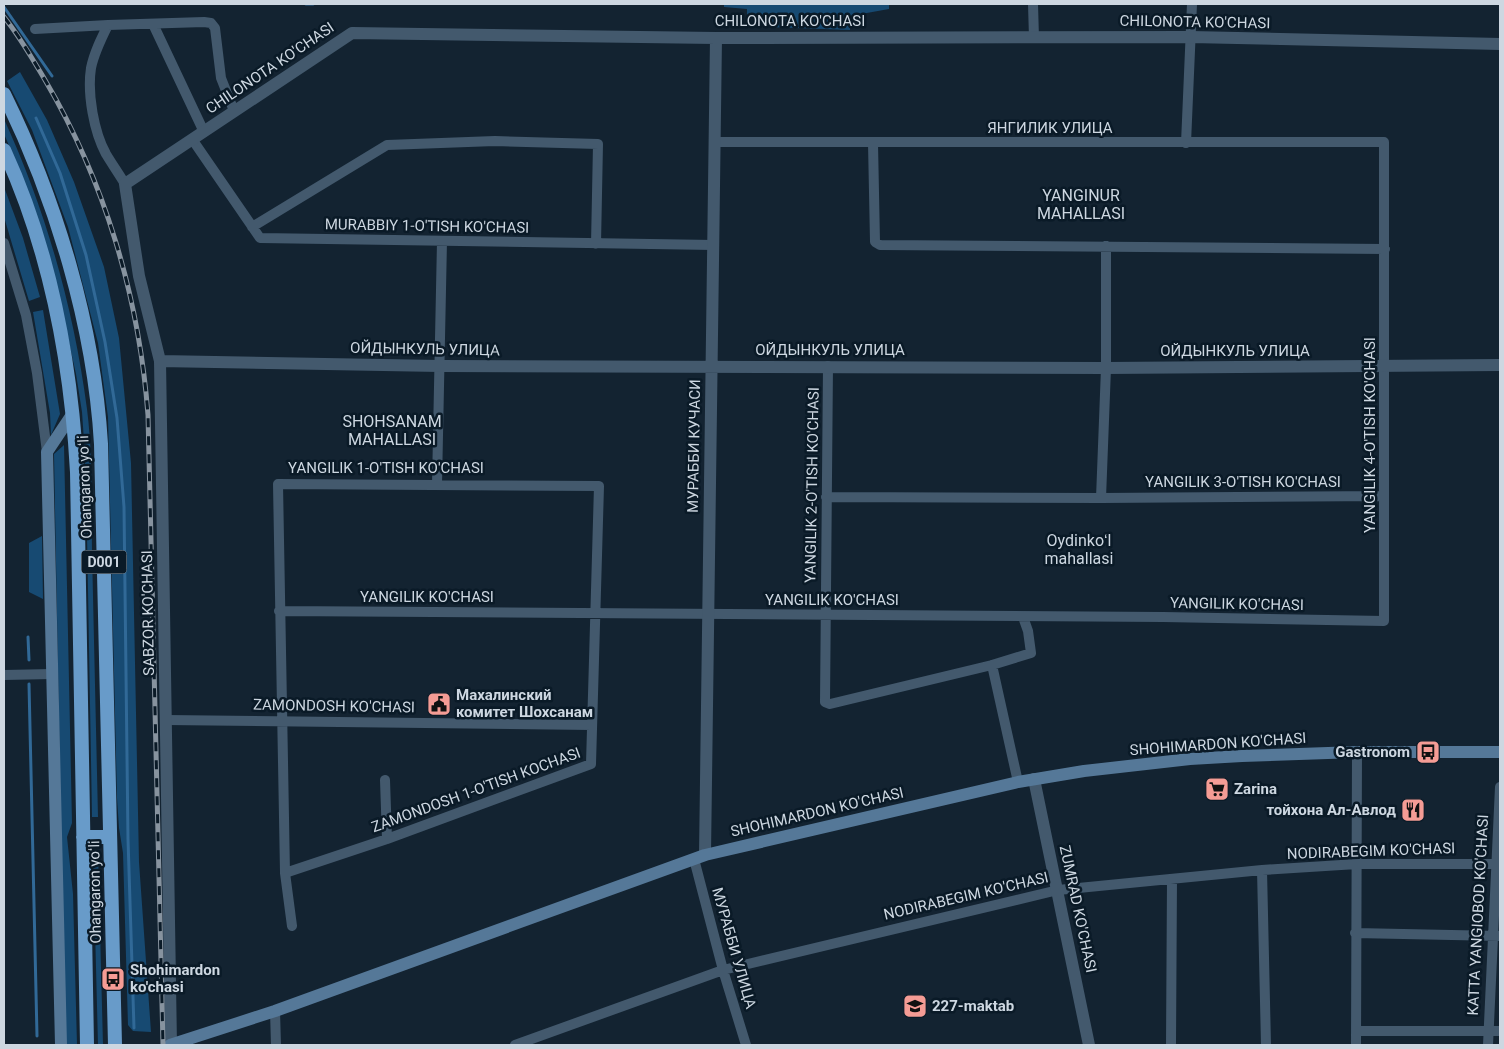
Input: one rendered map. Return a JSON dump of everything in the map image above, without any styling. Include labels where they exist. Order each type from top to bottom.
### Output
[{"type":"highway","name":"Ohangaron yoʻli","points":[[4,94],[34,158],[57,221],[82,320],[96,396],[101,444],[115,1045]]},
{"type":"highway","name":"Ohangaron yoʻli","points":[[4,150],[20,187],[46,270],[64,347],[73,413],[77,472],[87,1045]]},
{"type":"highway","points":[[83,837],[110,837]]},
{"type":"main road","name":"Ohangaron yoʻli","points":[[47,452],[73,413]]},
{"type":"main road","points":[[47,452],[61,1045]]},
{"type":"main road","name":"SHOHIMARDON KO'CHASI","points":[[171,1045],[275,1011],[699,857],[1018,782],[1093,770],[1261,755],[1356,752],[1500,752]]},
{"type":"street","points":[[1033,4],[1034,38]]},
{"type":"street","points":[[1186,143],[1192,4]]},
{"type":"street","points":[[35,29],[211,23],[215,28],[221,78],[234,111]]},
{"type":"street","points":[[153,24],[204,132]]},
{"type":"street","points":[[108,26],[91,68],[89,93],[97,130],[105,153],[125,184]]},
{"type":"street","name":"CHILONOTA KO'CHASI","points":[[125,184],[352,33],[716,38],[1191,37],[1500,44]]},
{"type":"street","name":"МУРАББИ КУЧАСИ","points":[[699,857],[708,614],[716,38]]},
{"type":"street","name":"MURABBIY 1-O'TISH KO'CHASI","points":[[192,139],[252,227],[260,238],[264,239],[714,245]]},
{"type":"street","points":[[252,227],[387,145],[495,141],[598,144],[596,244]]},
{"type":"street","name":"ЯНГИЛИК УЛИЦА","points":[[715,142],[873,144],[1384,142]]},
{"type":"street","name":"YANGILIK 4-O'TISH KO'CHASI","points":[[1384,142],[1384,622]]},
{"type":"street","points":[[873,144],[876,244],[1385,249]]},
{"type":"street","name":"SABZOR KO'CHASI","points":[[125,184],[139,276],[160,361],[171,1045]]},
{"type":"street","points":[[437,484],[442,241]]},
{"type":"street","points":[[4,242],[26,315],[37,373],[47,452]]},
{"type":"street","points":[[1101,498],[1106,368],[1106,246]]},
{"type":"street","name":"ОЙДЫНКУЛЬ УЛИЦА","points":[[160,361],[440,366],[1106,368],[1500,365]]},
{"type":"street","name":"YANGILIK 2-O'TISH KO'CHASI","points":[[828,366],[825,616],[826,704],[992,665],[1031,653],[1028,631],[1023,617]]},
{"type":"street","name":"YANGILIK 1-O'TISH KO'CHASI","points":[[292,926],[285,873],[277,487],[279,483],[599,486],[595,613]]},
{"type":"street","name":"YANGILIK 3-O'TISH KO'CHASI","points":[[826,497],[1384,496]]},
{"type":"street","name":"YANGILIK KO'CHASI","points":[[279,611],[1384,622]]},
{"type":"street","name":"ZAMONDOSH 1-O'TISH KOCHASI","points":[[285,873],[387,839],[590,765],[595,613]]},
{"type":"street","points":[[992,665],[1018,782]]},
{"type":"street","points":[[4,675],[52,674]]},
{"type":"street","name":"ZAMONDOSH KO'CHASI","points":[[166,720],[592,725]]},
{"type":"street","points":[[1356,752],[1356,1045]]},
{"type":"street","name":"ZUMRAD KO'CHASI","points":[[1034,779],[1089,1045]]},
{"type":"street","points":[[385,780],[387,839]]},
{"type":"street","name":"KATTA YANGIOBOD KO'CHASI","points":[[1488,1045],[1487,1031],[1496,936],[1500,787]]},
{"type":"street","name":"МУРАББИ УЛИЦА","points":[[699,857],[723,970],[746,1045]]},
{"type":"street","name":"NODIRABEGIM KO'CHASI","points":[[515,1045],[723,970],[1058,890],[1262,870],[1357,864],[1498,864]]},
{"type":"street","points":[[1262,870],[1266,1045]]},
{"type":"street","points":[[1172,879],[1172,1045]]},
{"type":"street","points":[[1356,933],[1496,936]]},
{"type":"street","points":[[275,1011],[276,1045]]},
{"type":"street","points":[[1356,1030],[1500,1031]]},
{"type":"shaded area","points":[[724,4],[889,4],[889,9],[850,16],[850,30],[768,27],[768,17],[747,16],[747,9],[724,7]]},
{"type":"shaded area","points":[[20,72],[47,120],[74,182],[104,267],[119,338],[131,463],[139,862],[151,1032],[133,1031],[128,1025],[123,853],[117,798],[108,417],[98,343],[68,227],[32,130],[7,81]]},
{"type":"shaded area","points":[[4,119],[33,189],[56,261],[74,334],[87,409],[91,463],[98,817],[92,817],[87,534],[82,412],[76,374],[53,270],[17,164],[4,134]]},
{"type":"shaded area","points":[[4,187],[23,238],[40,297],[29,301],[4,217]]},
{"type":"shaded area","points":[[43,310],[60,414],[51,435],[50,413],[33,312]]},
{"type":"shaded area","points":[[64,445],[72,823],[67,837],[73,894],[77,1045],[65,1045],[54,454]]},
{"type":"shaded area","points":[[42,536],[43,599],[29,592],[29,543]]},
{"type":"shaded area","points":[[93,851],[98,852],[103,1045],[98,1045]]},
{"type":"waterway","points":[[306,4],[313,4]]},
{"type":"waterway","points":[[4,7],[52,76]]},
{"type":"waterway","points":[[36,118],[60,173],[86,255],[105,342],[117,418],[124,507],[128,839],[134,1028]]},
{"type":"waterway","points":[[28,637],[29,660]]},
{"type":"waterway","points":[[29,684],[37,1036]]},
{"type":"railway","points":[[4,17],[45,80],[85,159],[102,200],[116,242],[137,327],[148,415],[163,1045]]},
{"type":"place","name":"Махалинский комитет Шохcанам","points":[[439,704]]},
{"type":"place","name":"Gastronom","points":[[1428,752]]},
{"type":"place","name":"Zarina","points":[[1217,789]]},
{"type":"place","name":"тойхона Ал-Авлод","points":[[1413,810]]},
{"type":"place","name":"Shohimardon ko'chasi","points":[[113,979]]},
{"type":"place","name":"227-maktab","points":[[915,1006]]},
{"type":"district","name":"YANGINUR MAHALLASI","points":[[1081,204]]},
{"type":"district","name":"SHOHSANAM MAHALLASI","points":[[392,430]]},
{"type":"district","name":"Oydinkoʻl mahallasi","points":[[1079,549]]}]
